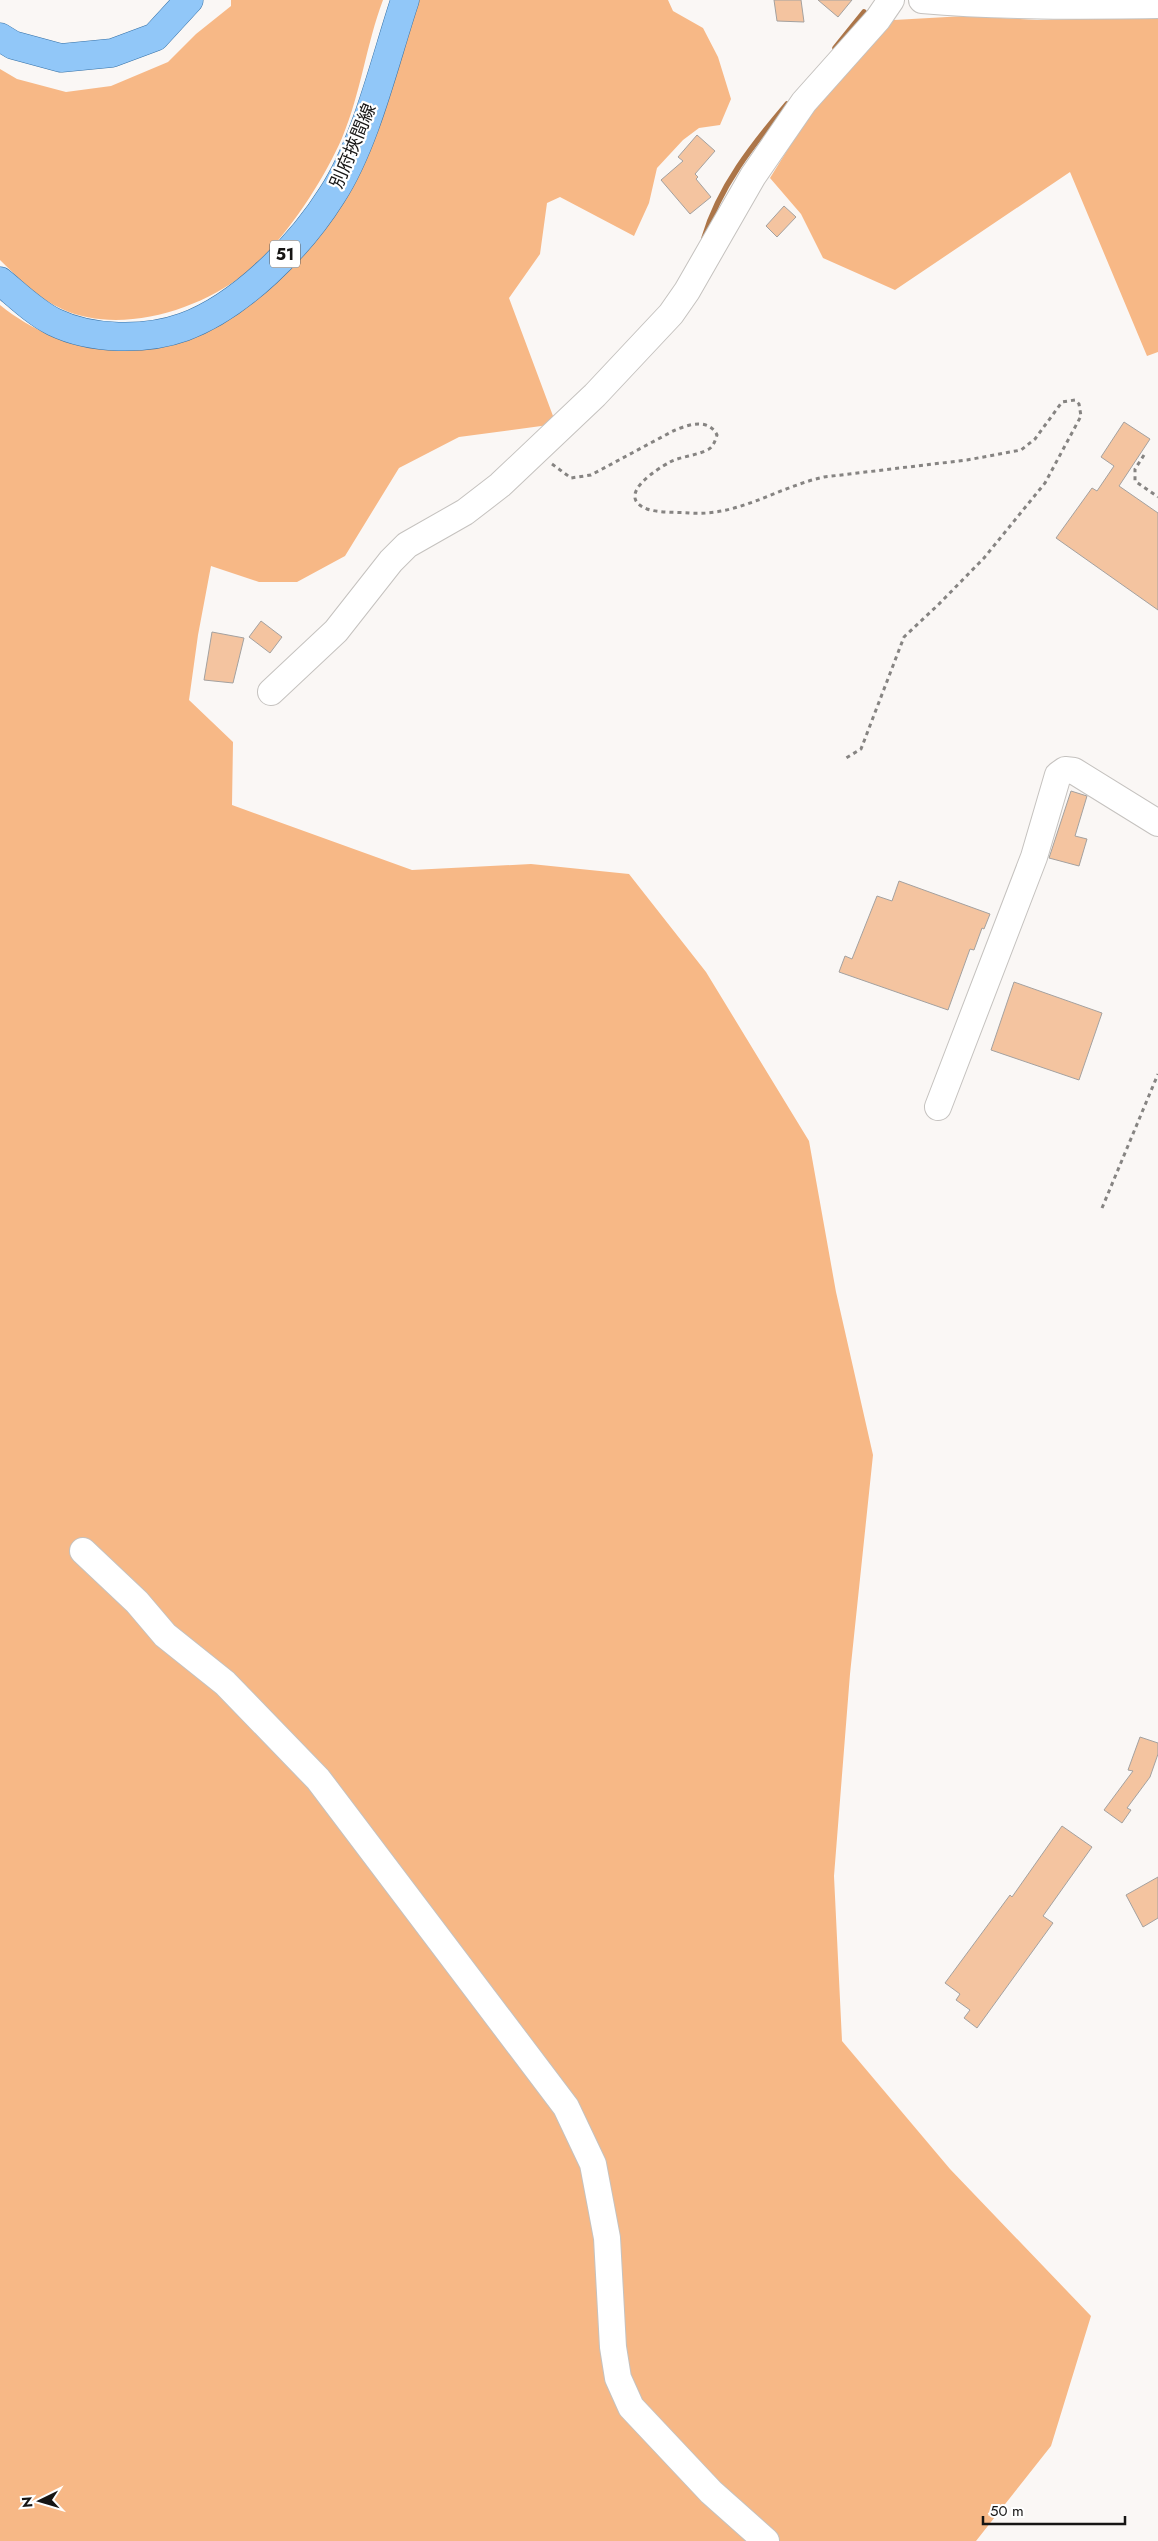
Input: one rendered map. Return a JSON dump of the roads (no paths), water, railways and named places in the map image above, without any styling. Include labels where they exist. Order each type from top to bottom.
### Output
[{"type":"main road","points":[[0,37],[13,45],[60,58],[112,53],[154,37],[189,0]]},
{"type":"main road","name":"別府挾間線","points":[[0,280],[33,309],[54,322],[75,330],[104,336],[134,337],[183,327],[214,312],[251,286],[301,236],[333,195],[357,144],[405,0]]},
{"type":"street","points":[[270,692],[336,631],[391,561],[407,545],[482,501],[595,395],[671,314],[687,291],[753,176],[804,102],[878,19],[891,0]]},
{"type":"street","points":[[922,0],[973,5],[1158,5]]},
{"type":"street","points":[[938,1107],[1034,857],[1058,776],[1065,770],[1074,771],[1158,823]]},
{"type":"street","points":[[83,1551],[137,1602],[165,1635],[225,1683],[318,1779],[566,2107],[593,2164],[606,2238],[613,2347],[618,2378],[630,2407],[711,2492],[766,2541]]},
{"type":"waterway","points":[[835,48],[864,12]]},
{"type":"waterway","points":[[704,238],[710,219],[738,167],[787,104]]}]
